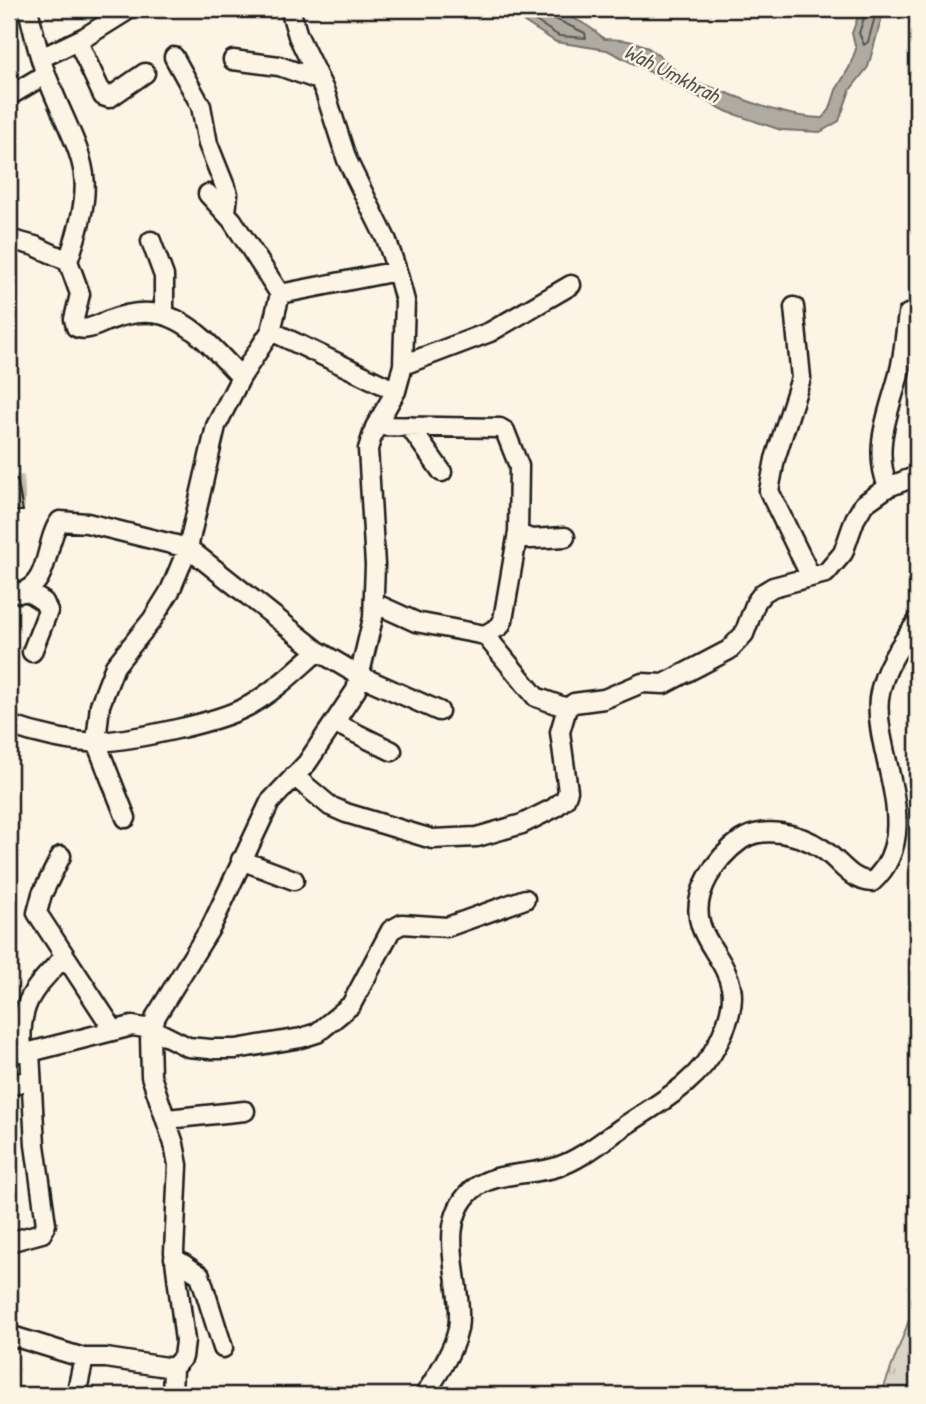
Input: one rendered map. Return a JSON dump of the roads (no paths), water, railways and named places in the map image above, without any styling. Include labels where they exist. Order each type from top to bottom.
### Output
[{"type":"street","points":[[29,9],[44,66],[74,134],[86,180],[85,207],[68,261],[80,294],[74,319],[76,327],[80,329],[124,314],[164,315],[195,329],[241,377]]},
{"type":"street","points":[[172,1395],[173,1368],[183,1357],[185,1340],[174,1258],[178,1165],[167,1119],[151,1076],[152,1028],[156,1016],[211,927],[270,802],[307,763],[350,702],[360,676],[374,603],[375,565],[368,449],[376,426],[396,391],[403,365],[405,301],[397,271],[387,241],[347,160],[290,9]]},
{"type":"street","points":[[9,96],[44,66],[125,12]]},
{"type":"street","points":[[78,42],[103,96],[109,98],[145,73]]},
{"type":"street","points":[[174,57],[199,97],[208,144],[228,194],[226,213]]},
{"type":"street","points":[[233,60],[279,66],[319,80]]},
{"type":"street","points":[[126,818],[96,742],[100,705],[115,666],[162,605],[188,548],[216,426],[241,377],[271,331],[280,294],[226,213],[208,194]]},
{"type":"street","points":[[9,239],[35,246],[68,261]]},
{"type":"street","points":[[151,241],[164,276],[164,315]]},
{"type":"street","points":[[280,294],[397,271]]},
{"type":"street","points":[[403,365],[490,332],[571,285]]},
{"type":"street","points":[[794,307],[801,378],[775,459],[769,491],[811,577]]},
{"type":"street","points":[[888,487],[879,456],[900,371],[908,314]]},
{"type":"street","points":[[271,331],[396,391]]},
{"type":"street","points":[[376,426],[500,428],[505,431],[519,466],[518,532],[503,620],[500,626],[485,635]]},
{"type":"street","points":[[409,426],[442,472]]},
{"type":"street","points":[[294,776],[330,806],[432,839],[477,837],[522,824],[554,808],[565,799],[568,783],[560,732],[567,708],[574,703],[604,699],[642,683],[671,681],[739,643],[763,593],[773,587],[826,573],[836,565],[864,504],[888,487],[917,477]]},
{"type":"street","points":[[32,653],[48,611],[44,603],[18,590],[43,568],[51,537],[60,521],[87,523],[188,548],[318,651],[360,676],[439,711]]},
{"type":"street","points":[[518,532],[523,538],[531,539],[565,537]]},
{"type":"street","points":[[374,603],[416,622],[485,635],[536,697],[567,708]]},
{"type":"street","points":[[425,1395],[450,1353],[457,1329],[453,1227],[470,1192],[488,1180],[559,1167],[587,1152],[667,1099],[694,1076],[717,1045],[727,1023],[732,989],[715,948],[701,926],[698,912],[701,892],[725,854],[757,832],[777,833],[807,840],[821,848],[859,881],[872,882],[890,863],[897,837],[897,806],[879,698],[896,651],[917,622]]},
{"type":"street","points":[[9,724],[39,733],[96,742],[162,731],[239,710],[271,692],[318,651]]},
{"type":"street","points":[[335,723],[392,751]]},
{"type":"street","points":[[61,856],[42,894],[37,913],[113,1029]]},
{"type":"street","points":[[241,860],[294,880]]},
{"type":"street","points":[[17,1051],[132,1026],[152,1028],[188,1047],[209,1049],[236,1049],[317,1033],[358,995],[391,930],[402,924],[447,927],[525,899]]},
{"type":"street","points":[[9,1242],[41,1233],[46,1224],[35,1144],[31,1079],[17,1051],[24,1006],[35,987],[64,957]]},
{"type":"street","points":[[9,1086],[31,1079]]},
{"type":"street","points":[[167,1119],[245,1111]]},
{"type":"street","points":[[174,1258],[200,1275],[223,1348]]},
{"type":"street","points":[[9,1335],[84,1358],[173,1368]]},
{"type":"street","points":[[76,1395],[84,1358]]},
{"type":"water","name":"Wah Umkhrah","points":[[504,9],[545,11],[569,17],[593,29],[604,39],[643,45],[693,82],[793,115],[823,118],[830,109],[856,49],[852,33],[861,9],[884,9],[868,67],[850,90],[839,121],[820,132],[781,130],[728,112],[607,50],[556,42]]}]
